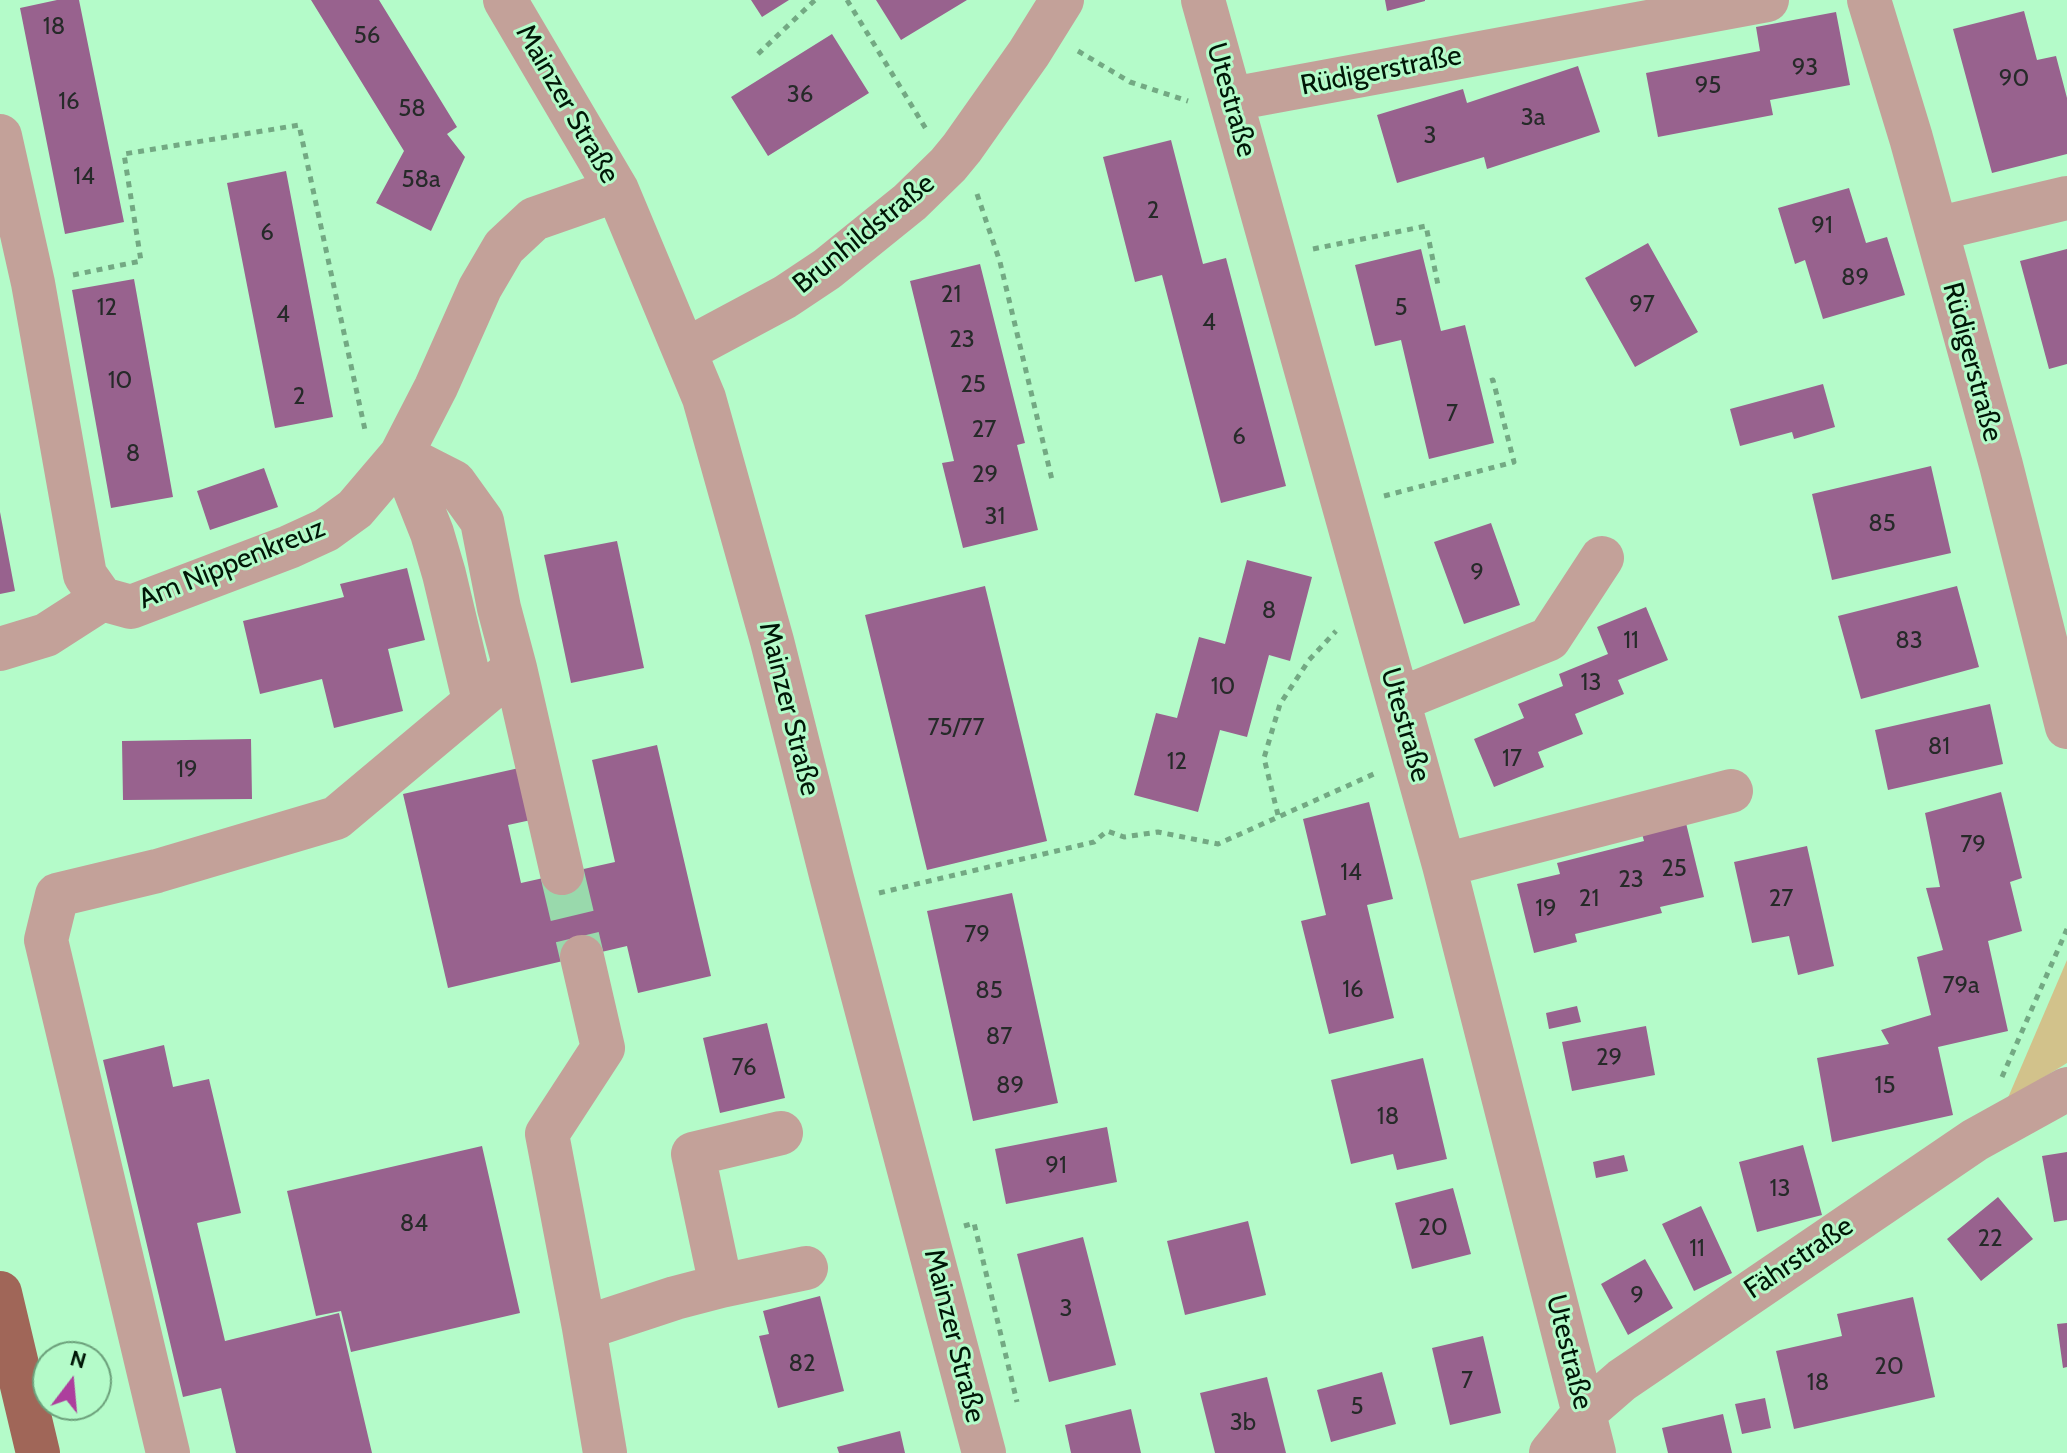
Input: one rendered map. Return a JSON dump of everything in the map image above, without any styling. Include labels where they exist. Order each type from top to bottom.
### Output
[{"type":"main road","points":[[0,1293],[38,1453]]},
{"type":"street","name":"Mainzer Straße","points":[[505,0],[617,190],[704,398],[730,486],[984,1453]]},
{"type":"street","name":"Utestraße","points":[[1203,0],[1444,865],[1589,1433]]},
{"type":"street","name":"Rüdigerstraße","points":[[1232,99],[1767,0]]},
{"type":"street","name":"Rüdigerstraße","points":[[1869,0],[2001,465],[2067,727]]},
{"type":"street","name":"Brunhildstraße","points":[[686,350],[771,305],[827,269],[910,202],[955,156],[1053,14]]},
{"type":"street","name":"Am Nippenkreuz","points":[[0,136],[33,283],[85,575],[102,599],[131,607],[289,547],[326,530],[355,509],[389,470],[436,387],[480,288],[504,247],[534,219],[617,190]]},
{"type":"street","points":[[1936,229],[2067,198]]},
{"type":"street","points":[[389,470],[454,482],[482,521],[499,608],[562,873]]},
{"type":"street","points":[[389,470],[432,533],[474,700]]},
{"type":"street","points":[[1398,700],[1549,639],[1602,558]]},
{"type":"street","points":[[0,649],[46,635],[102,599]]},
{"type":"street","points":[[168,1453],[46,940],[57,895],[157,871],[336,818],[515,668]]},
{"type":"street","points":[[1444,865],[1731,791]]},
{"type":"street","points":[[582,957],[603,1048],[547,1134],[605,1453]]},
{"type":"street","name":"Fährstraße","points":[[1551,1453],[1589,1433],[1622,1380],[1975,1140],[2067,1089]]},
{"type":"street","points":[[721,1286],[693,1154],[781,1133]]},
{"type":"street","points":[[584,1328],[675,1298],[806,1268]]},
{"type":"path","points":[[758,54],[815,0]]},
{"type":"path","points":[[847,0],[955,156],[1000,262],[1053,484]]},
{"type":"path","points":[[1053,14],[1118,75],[1183,101],[1232,99]]},
{"type":"path","points":[[33,283],[141,261],[124,154],[299,125],[389,470]]},
{"type":"path","points":[[1275,256],[1426,226],[1438,285]]},
{"type":"path","points":[[1344,506],[1514,462],[1493,380],[1486,382]]},
{"type":"path","points":[[1278,815],[1264,758],[1280,704],[1309,660],[1369,595]]},
{"type":"path","points":[[838,903],[1094,842],[1107,831],[1124,837],[1158,832],[1218,844],[1414,756]]},
{"type":"path","points":[[1999,1084],[2067,929]]},
{"type":"shaded area","points":[[2067,960],[2067,1063],[2007,1100]]},
{"type":"building","points":[[57,0],[79,0],[124,222],[65,234],[20,8]]},
{"type":"building","points":[[311,0],[379,0],[457,127],[447,134],[465,157],[431,231],[376,203],[404,151]]},
{"type":"building","points":[[751,0],[789,0],[762,17]]},
{"type":"building","points":[[876,0],[967,0],[901,40]]},
{"type":"building","points":[[1385,0],[1425,0],[1425,1],[1387,11]]},
{"type":"building","points":[[2024,11],[2037,60],[2056,56],[2067,98],[2067,154],[1992,173],[1953,29]]},
{"type":"building","points":[[1836,12],[1850,85],[1770,100],[1773,115],[1658,137],[1646,73],[1760,51],[1756,27]]},
{"type":"building","points":[[832,34],[869,93],[768,156],[731,97]]},
{"type":"building","points":[[1578,66],[1600,132],[1487,169],[1484,157],[1397,183],[1377,115],[1463,89],[1467,103]]},
{"type":"building","points":[[1171,140],[1203,264],[1226,258],[1286,486],[1221,503],[1162,275],[1135,282],[1103,157]]},
{"type":"building","points":[[286,171],[333,417],[275,428],[227,183]]},
{"type":"building","points":[[1849,188],[1866,243],[1887,237],[1905,295],[1823,319],[1805,260],[1795,264],[1778,208]]},
{"type":"building","points":[[1648,243],[1698,332],[1635,367],[1585,278]]},
{"type":"building","points":[[1421,249],[1441,331],[1465,325],[1494,443],[1429,459],[1401,340],[1375,346],[1355,265]]},
{"type":"building","points":[[2067,249],[2067,364],[2049,369],[2020,261]]},
{"type":"building","points":[[980,264],[1025,443],[1017,445],[1038,530],[963,548],[942,463],[954,461],[910,281]]},
{"type":"building","points":[[134,279],[173,497],[111,508],[72,290]]},
{"type":"building","points":[[1823,384],[1835,427],[1794,439],[1792,432],[1740,446],[1730,409]]},
{"type":"building","points":[[1931,466],[1951,553],[1832,580],[1812,494]]},
{"type":"building","points":[[264,468],[278,507],[210,530],[197,491]]},
{"type":"building","points":[[0,512],[15,591],[0,594]]},
{"type":"building","points":[[1491,523],[1520,605],[1464,624],[1434,542]]},
{"type":"building","points":[[617,541],[644,668],[571,683],[544,555]]},
{"type":"building","points":[[1247,560],[1312,577],[1290,661],[1269,655],[1247,737],[1220,730],[1198,812],[1134,795],[1156,713],[1177,718],[1199,637],[1225,644]]},
{"type":"building","points":[[407,568],[425,640],[388,649],[403,711],[334,728],[322,679],[260,694],[243,621],[344,597],[340,584]]},
{"type":"building","points":[[985,586],[1047,841],[927,870],[865,615]]},
{"type":"building","points":[[1957,586],[1979,667],[1861,699],[1838,616]]},
{"type":"building","points":[[1646,607],[1668,660],[1618,680],[1624,694],[1575,714],[1583,734],[1538,752],[1544,767],[1494,787],[1474,739],[1524,718],[1518,704],[1563,686],[1559,674],[1608,654],[1597,627]]},
{"type":"building","points":[[1990,704],[2003,764],[1888,790],[1875,730]]},
{"type":"building","points":[[251,739],[252,799],[123,800],[122,741]]},
{"type":"building","points":[[657,745],[711,976],[638,993],[627,946],[448,988],[403,794],[519,768],[531,820],[508,825],[521,883],[615,862],[592,760]]},
{"type":"building","points":[[2001,792],[2022,878],[2010,882],[2022,931],[1988,941],[2008,1031],[1938,1047],[1953,1115],[1832,1142],[1817,1058],[1889,1044],[1881,1030],[1931,1015],[1917,957],[1943,950],[1926,888],[1940,887],[1925,813]]},
{"type":"building","points":[[1369,802],[1393,899],[1367,905],[1394,1018],[1329,1034],[1301,921],[1326,915],[1303,819]]},
{"type":"building","points":[[1686,823],[1704,897],[1660,907],[1662,913],[1575,934],[1577,942],[1534,953],[1517,884],[1560,874],[1557,863],[1644,841],[1642,834]]},
{"type":"building","points":[[1807,846],[1834,966],[1798,975],[1789,936],[1752,943],[1734,862]]},
{"type":"building","points":[[1012,893],[1058,1103],[973,1121],[927,911]]},
{"type":"building","points":[[1577,1006],[1581,1022],[1549,1029],[1546,1013]]},
{"type":"building","points":[[767,1023],[785,1098],[720,1113],[703,1038]]},
{"type":"building","points":[[1646,1026],[1655,1075],[1572,1091],[1562,1042]]},
{"type":"building","points":[[164,1045],[173,1087],[209,1079],[241,1213],[197,1223],[225,1341],[339,1313],[372,1453],[236,1453],[221,1388],[183,1397],[103,1060]]},
{"type":"building","points":[[1423,1058],[1447,1159],[1397,1170],[1393,1154],[1351,1164],[1331,1080]]},
{"type":"building","points":[[1107,1127],[1117,1182],[1006,1204],[995,1149]]},
{"type":"building","points":[[1803,1145],[1822,1215],[1757,1232],[1739,1162]]},
{"type":"building","points":[[482,1146],[520,1313],[351,1352],[341,1311],[316,1316],[287,1191]]},
{"type":"building","points":[[2067,1152],[2067,1220],[2054,1222],[2042,1156]]},
{"type":"building","points":[[1624,1155],[1628,1171],[1596,1178],[1593,1162]]},
{"type":"building","points":[[1453,1188],[1471,1254],[1412,1269],[1395,1203]]},
{"type":"building","points":[[1998,1197],[2033,1239],[1981,1281],[1947,1239]]},
{"type":"building","points":[[1701,1206],[1732,1273],[1694,1291],[1662,1224]]},
{"type":"building","points":[[1248,1221],[1266,1295],[1185,1315],[1167,1241]]},
{"type":"building","points":[[1083,1237],[1116,1365],[1049,1382],[1017,1254]]},
{"type":"building","points":[[1645,1259],[1673,1308],[1628,1335],[1601,1284]]},
{"type":"building","points":[[820,1296],[844,1391],[778,1408],[759,1336],[769,1334],[763,1311]]},
{"type":"building","points":[[1913,1297],[1935,1397],[1794,1429],[1776,1351],[1842,1336],[1837,1314]]},
{"type":"building","points":[[2067,1323],[2067,1367],[2063,1368],[2057,1324]]},
{"type":"building","points":[[1483,1336],[1501,1413],[1450,1425],[1432,1348]]},
{"type":"building","points":[[1382,1372],[1396,1424],[1331,1442],[1317,1390]]},
{"type":"building","points":[[1267,1377],[1286,1453],[1215,1453],[1200,1393]]},
{"type":"building","points":[[1765,1398],[1771,1428],[1742,1434],[1735,1404]]},
{"type":"building","points":[[1131,1409],[1141,1453],[1071,1453],[1065,1425]]},
{"type":"building","points":[[1723,1414],[1732,1453],[1668,1453],[1662,1428]]},
{"type":"building","points":[[900,1431],[905,1453],[839,1453],[837,1447]]},
{"type":"tunnel","points":[[562,873],[582,957]]}]
